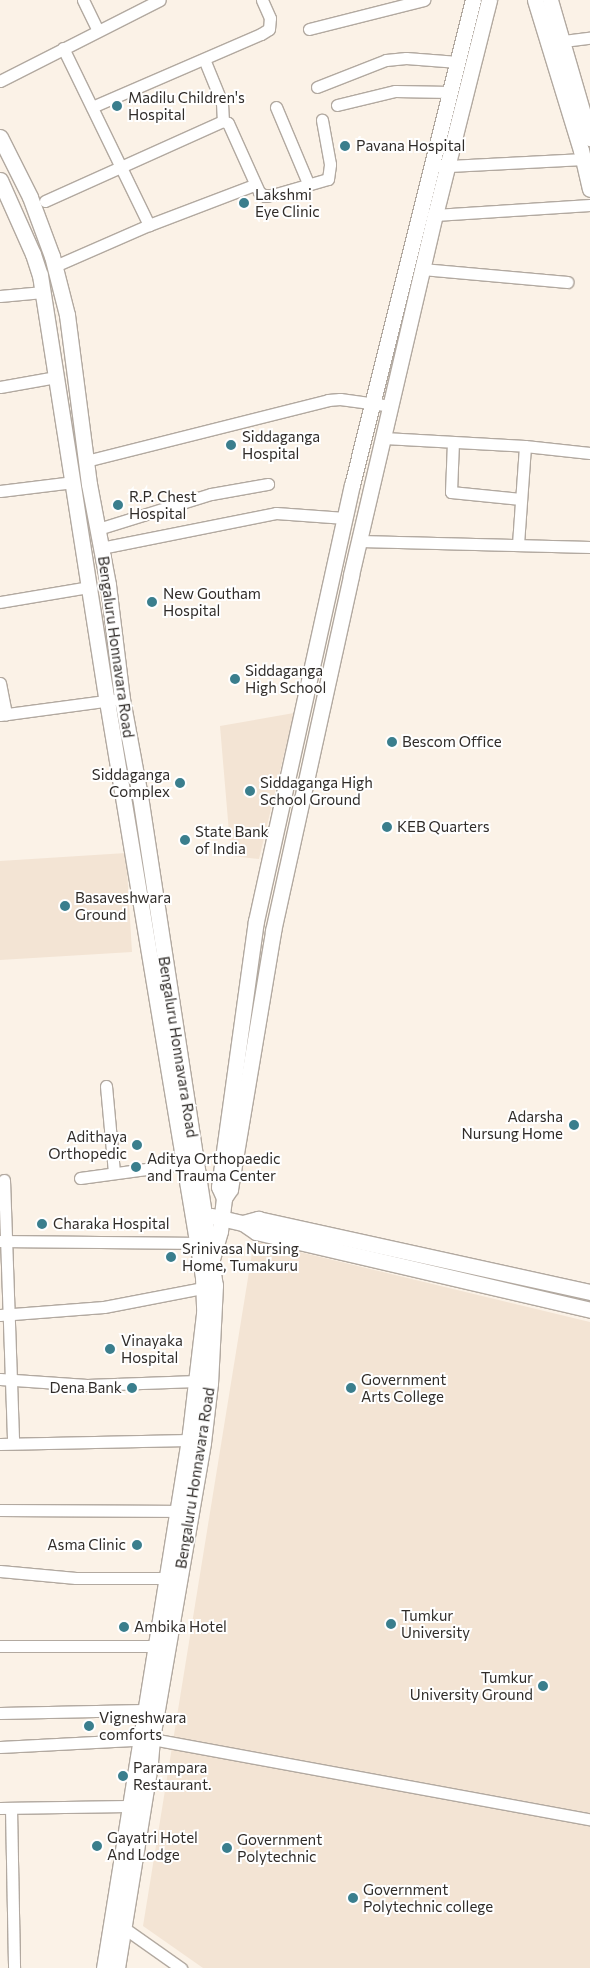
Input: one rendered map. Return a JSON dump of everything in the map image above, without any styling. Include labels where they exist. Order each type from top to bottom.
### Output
[{"type":"main road","points":[[224,1198],[219,1187],[256,921],[345,518],[458,62],[469,0]]},
{"type":"main road","points":[[207,1267],[217,1246],[224,1198],[230,1189],[273,931],[422,269],[489,0]]},
{"type":"main road","points":[[535,0],[555,42],[590,138]]},
{"type":"main road","points":[[550,0],[555,42],[590,190]]},
{"type":"main road","name":"Bengaluru Honnavara Road","points":[[0,137],[30,197],[55,266],[67,315],[86,461],[101,548],[122,699],[140,796],[193,1148],[198,1214],[207,1267],[203,1288],[204,1314],[189,1440],[184,1511],[146,1739],[128,1806],[104,1968]]},
{"type":"main road","name":"Bengaluru Honnavara Road","points":[[0,180],[33,254],[43,292],[107,701],[183,1164],[198,1214],[197,1243],[215,1285],[210,1383],[203,1443],[166,1578],[144,1710],[150,1764],[117,1968]]},
{"type":"main road","points":[[193,1148],[208,1168],[214,1168],[222,1164]]},
{"type":"main road","points":[[198,1214],[243,1223],[256,1232],[590,1310]]},
{"type":"main road","points":[[243,1223],[258,1219],[590,1292]]},
{"type":"street","points":[[83,0],[98,30]]},
{"type":"street","points":[[0,81],[160,0]]},
{"type":"street","points":[[92,107],[269,29],[270,18],[262,0]]},
{"type":"street","points":[[309,29],[424,0]]},
{"type":"street","points":[[555,42],[590,38]]},
{"type":"street","points":[[63,48],[150,226]]},
{"type":"street","points":[[204,58],[222,102],[223,121]]},
{"type":"street","points":[[317,87],[386,60],[406,58],[458,62]]},
{"type":"street","points":[[337,104],[395,91],[450,92]]},
{"type":"street","points":[[276,107],[308,183]]},
{"type":"street","points":[[45,200],[223,121],[228,123],[254,185],[259,192],[266,196],[328,178],[330,164],[322,120]]},
{"type":"street","points":[[432,164],[449,166],[584,159]]},
{"type":"street","points":[[55,266],[254,185]]},
{"type":"street","points":[[435,215],[590,205]]},
{"type":"street","points":[[422,269],[567,282]]},
{"type":"street","points":[[0,296],[43,292]]},
{"type":"street","points":[[0,387],[56,377]]},
{"type":"street","points":[[86,461],[328,400],[340,399],[391,406]]},
{"type":"street","points":[[384,438],[525,446],[590,453]]},
{"type":"street","points":[[454,442],[451,492],[521,499]]},
{"type":"street","points":[[518,544],[525,446]]},
{"type":"street","points":[[0,491],[73,482]]},
{"type":"street","points":[[98,529],[211,494],[268,484]]},
{"type":"street","points":[[101,548],[276,513],[345,518]]},
{"type":"street","points":[[360,541],[590,547]]},
{"type":"street","points":[[0,602],[89,587]]},
{"type":"street","points":[[0,683],[3,715],[122,699]]},
{"type":"street","points":[[106,1086],[114,1172]]},
{"type":"street","points":[[80,1178],[183,1164]]},
{"type":"street","points":[[4,1180],[5,1380],[14,1443]]},
{"type":"street","points":[[3,1241],[197,1243]]},
{"type":"street","points":[[4,1315],[104,1307],[203,1288]]},
{"type":"street","points":[[5,1380],[87,1385],[197,1380]]},
{"type":"street","points":[[0,1444],[189,1440]]},
{"type":"street","points":[[0,1510],[184,1511]]},
{"type":"street","points":[[0,1571],[76,1578],[166,1578]]},
{"type":"street","points":[[0,1646],[155,1646]]},
{"type":"street","points":[[0,1713],[144,1710]]},
{"type":"street","points":[[0,1747],[146,1739],[590,1819]]},
{"type":"street","points":[[14,1968],[6,1808],[128,1806]]},
{"type":"street","points":[[124,1928],[180,1968]]},
{"type":"shaded area","name":"Siddaganga High School Ground","points":[[294,713],[259,859],[231,856],[220,726]]},
{"type":"shaded area","name":"Basaveshwara Ground","points":[[126,853],[132,952],[0,960],[0,861]]},
{"type":"shaded area","name":"Tumkur University","points":[[254,1241],[590,1322],[590,1968],[203,1968],[143,1926]]},
{"type":"place","name":"Madilu Children's Hospital","points":[[117,106]]},
{"type":"place","name":"Pavana Hospital","points":[[345,146]]},
{"type":"place","name":"Lakshmi Eye Clinic","points":[[244,203]]},
{"type":"place","name":"Siddaganga Hospital","points":[[231,445]]},
{"type":"place","name":"R.P. Chest Hospital","points":[[118,505]]},
{"type":"place","name":"New Goutham Hospital","points":[[152,602]]},
{"type":"place","name":"Siddaganga High School","points":[[235,679]]},
{"type":"place","name":"Bescom Office","points":[[392,742]]},
{"type":"place","name":"Siddaganga Complex","points":[[180,783]]},
{"type":"place","name":"Siddaganga High School Ground","points":[[250,791]]},
{"type":"place","name":"KEB Quarters","points":[[387,827]]},
{"type":"place","name":"State Bank of India","points":[[185,840]]},
{"type":"place","name":"Basaveshwara Ground","points":[[65,906]]},
{"type":"place","name":"Adarsha Nursung Home","points":[[574,1125]]},
{"type":"place","name":"Adithaya Orthopedic","points":[[137,1145]]},
{"type":"place","name":"Aditya Orthopaedic and Trauma Center","points":[[136,1167]]},
{"type":"place","name":"Charaka Hospital","points":[[42,1224]]},
{"type":"place","name":"Srinivasa Nursing Home, Tumakuru","points":[[171,1257]]},
{"type":"place","name":"Vinayaka Hospital","points":[[110,1349]]},
{"type":"place","name":"Dena Bank","points":[[132,1388]]},
{"type":"place","name":"Government Arts College","points":[[351,1388]]},
{"type":"place","name":"Asma Clinic","points":[[137,1545]]},
{"type":"place","name":"Tumkur University","points":[[391,1624]]},
{"type":"place","name":"Ambika Hotel","points":[[124,1627]]},
{"type":"place","name":"Tumkur University Ground","points":[[543,1686]]},
{"type":"place","name":"Vigneshwara comforts","points":[[89,1726]]},
{"type":"place","name":"Parampara Restaurant.","points":[[123,1776]]},
{"type":"place","name":"Gayatri Hotel And Lodge","points":[[97,1846]]},
{"type":"place","name":"Government Polytechnic","points":[[227,1848]]},
{"type":"place","name":"Government Polytechnic college","points":[[353,1898]]}]
